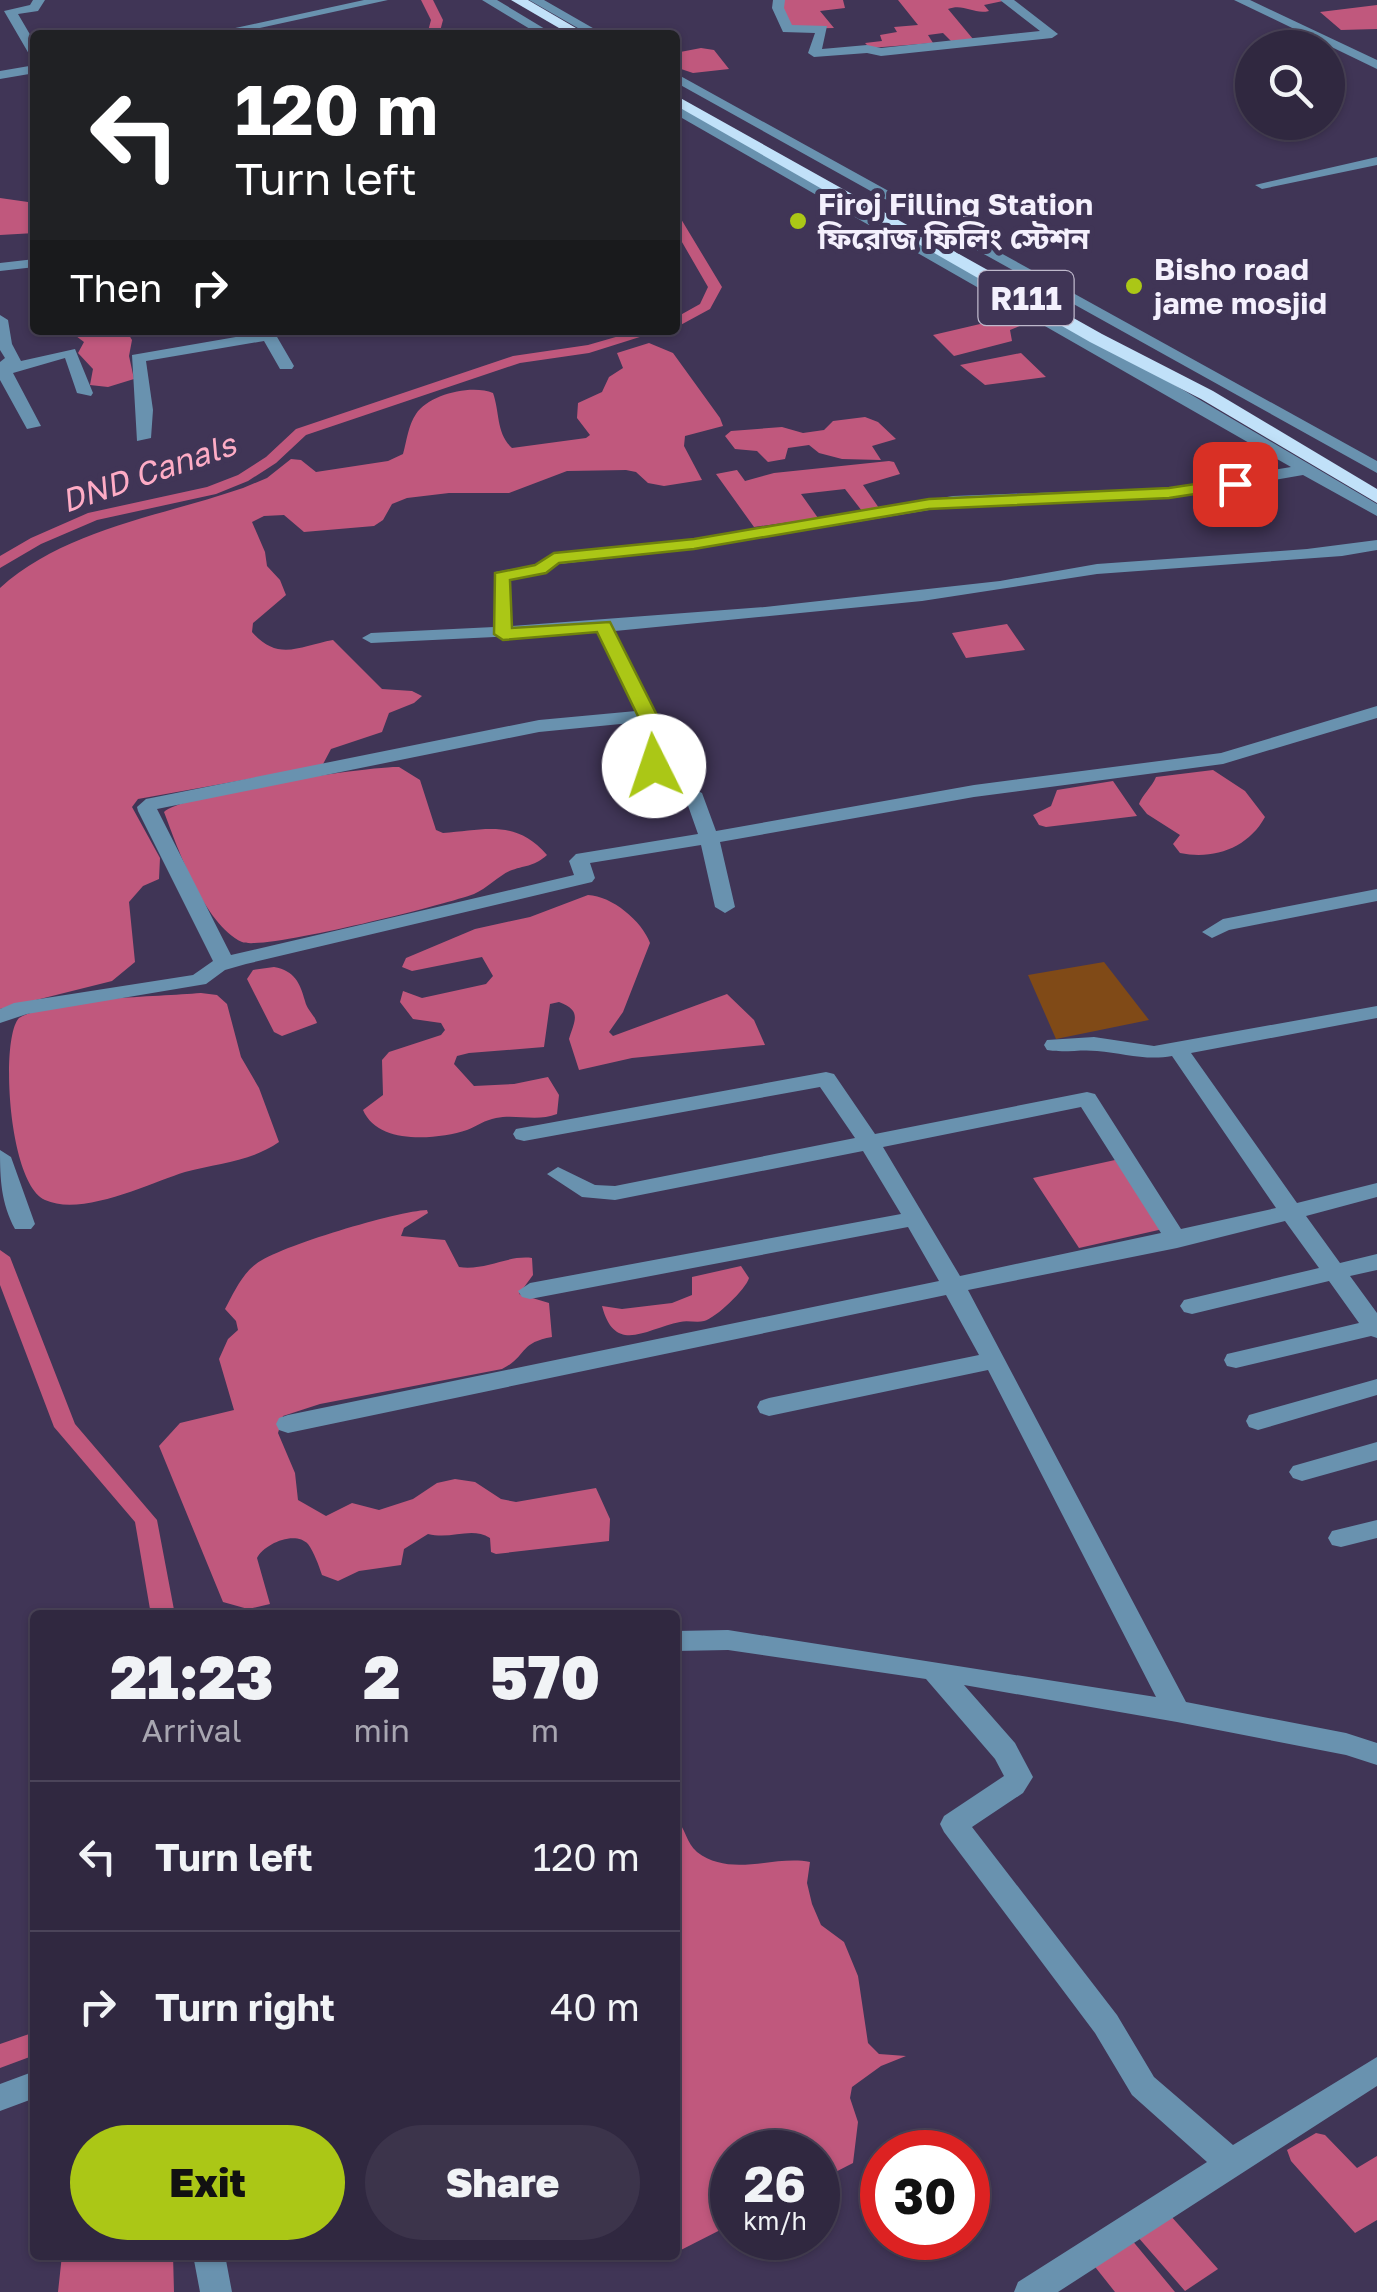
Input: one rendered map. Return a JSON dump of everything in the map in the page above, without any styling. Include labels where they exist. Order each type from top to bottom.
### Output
[{"type":"main road","points":[[504,0],[557,30]]},
{"type":"main road","points":[[518,0],[572,30]]},
{"type":"main road","name":"R111","points":[[680,91],[999,288],[1139,365],[1207,394],[1377,497]]},
{"type":"main road","name":"R111","points":[[680,102],[986,257],[1377,482]]},
{"type":"street","points":[[30,45],[10,10],[34,8],[39,0]]},
{"type":"street","points":[[234,30],[382,0]]},
{"type":"street","points":[[488,0],[540,30]]},
{"type":"street","points":[[535,0],[590,30]]},
{"type":"street","points":[[779,0],[778,8],[787,29],[823,30],[814,53],[866,48],[881,52],[1052,34],[1006,0]]},
{"type":"street","points":[[1240,0],[1377,65]]},
{"type":"street","points":[[0,75],[30,73]]},
{"type":"street","points":[[680,80],[816,173]]},
{"type":"street","points":[[680,110],[816,173]]},
{"type":"street","points":[[1262,185],[1377,162]]},
{"type":"street","points":[[0,266],[30,263]]},
{"type":"street","points":[[1075,306],[1377,468]]},
{"type":"street","points":[[2,328],[4,344],[14,360],[5,366]]},
{"type":"street","points":[[143,438],[146,410],[138,358],[257,335]]},
{"type":"street","points":[[268,335],[286,366]]},
{"type":"street","points":[[5,366],[70,352],[85,392]]},
{"type":"street","points":[[1139,365],[1377,511]]},
{"type":"street","points":[[5,366],[5,374],[33,426]]},
{"type":"street","points":[[503,634],[501,576],[540,569],[554,558],[694,544],[954,501],[1169,493],[1307,468]]},
{"type":"street","points":[[371,638],[604,626],[1002,586],[1096,570],[1296,556],[1377,545]]},
{"type":"street","points":[[604,626],[663,747],[654,766],[662,780],[696,797],[725,907]]},
{"type":"street","points":[[0,1018],[22,1008],[199,980],[224,963],[585,878],[580,861],[584,858],[960,794],[1224,758],[1282,743],[1338,720],[1377,712]]},
{"type":"street","points":[[224,963],[148,812],[147,806],[153,802],[286,780],[539,726],[647,716]]},
{"type":"street","points":[[1212,932],[1223,925],[1377,895]]},
{"type":"street","points":[[1055,1045],[1178,1050],[1377,1012]]},
{"type":"street","points":[[1178,1050],[1376,1328],[1236,1360]]},
{"type":"street","points":[[524,1134],[826,1079],[893,1180],[912,1219],[953,1283],[1177,1710]]},
{"type":"street","points":[[558,1174],[590,1192],[615,1193],[1087,1099],[1177,1240]]},
{"type":"street","points":[[0,1157],[23,1224]]},
{"type":"street","points":[[288,1424],[953,1283],[1177,1240],[1377,1190]]},
{"type":"street","points":[[530,1291],[912,1219]]},
{"type":"street","points":[[1192,1306],[1377,1262]]},
{"type":"street","points":[[769,1407],[995,1360]]},
{"type":"street","points":[[1258,1421],[1377,1387]]},
{"type":"street","points":[[1302,1472],[1377,1451]]},
{"type":"street","points":[[1341,1538],[1377,1528]]},
{"type":"street","points":[[680,1641],[728,1640],[934,1670],[1177,1710],[1346,1744],[1377,1754]]},
{"type":"street","points":[[934,1670],[1005,1751],[1019,1777],[1014,1785],[954,1824],[1087,1998],[1142,2086],[1230,2162]]},
{"type":"street","points":[[1030,2292],[1377,2070]]},
{"type":"street","points":[[0,2098],[30,2086]]},
{"type":"street","points":[[210,2260],[216,2292]]},
{"type":"shaded area","points":[[782,0],[843,0],[845,8],[820,11],[834,28],[791,29],[785,22]]},
{"type":"shaded area","points":[[898,0],[1003,1],[984,5],[989,11],[984,12],[948,9],[973,39],[951,41],[943,33],[928,35],[933,43],[870,48],[865,43],[882,41],[880,35],[897,32],[894,27],[918,25]]},
{"type":"shaded area","points":[[1377,5],[1377,29],[1341,30],[1320,12]]},
{"type":"shaded area","points":[[714,50],[729,69],[693,73],[680,69],[680,52]]},
{"type":"shaded area","points":[[0,198],[30,202],[30,233],[0,235]]},
{"type":"shaded area","points":[[993,321],[1022,325],[1010,330],[1012,341],[954,356],[933,335]]},
{"type":"shaded area","points":[[75,335],[129,335],[134,379],[108,387],[90,385],[93,369],[78,353],[84,342]]},
{"type":"shaded area","points":[[649,343],[673,353],[720,418],[723,426],[685,436],[684,446],[702,480],[664,486],[648,483],[636,472],[626,470],[567,471],[509,493],[407,498],[392,504],[383,520],[374,526],[304,532],[284,515],[264,516],[252,522],[267,566],[280,580],[286,595],[253,623],[252,632],[271,647],[290,650],[333,640],[382,689],[412,691],[422,696],[389,713],[382,732],[331,749],[322,766],[138,799],[132,807],[160,858],[159,879],[143,886],[129,902],[135,962],[112,981],[0,1009],[0,588],[54,551],[115,526],[243,488],[267,478],[291,459],[301,460],[316,472],[388,461],[403,454],[411,423],[422,407],[452,393],[493,393],[501,429],[512,448],[586,438],[590,435],[577,418],[578,403],[602,392],[609,377],[623,368],[617,353]]},
{"type":"shaded area","points":[[1021,353],[1046,377],[985,385],[960,365]]},
{"type":"shaded area","points":[[865,417],[878,422],[896,439],[872,446],[881,460],[842,459],[819,453],[809,445],[788,448],[785,459],[768,462],[757,451],[735,449],[725,436],[731,431],[782,427],[803,433],[824,430],[833,421]]},
{"type":"shaded area","points":[[894,462],[900,474],[863,485],[879,508],[862,511],[845,489],[801,494],[818,518],[754,527],[716,474],[737,470],[745,481],[774,473]]},
{"type":"shaded area","points":[[1007,624],[1025,650],[966,658],[952,633]]},
{"type":"shaded area","points":[[399,767],[420,780],[436,830],[512,831],[547,855],[456,900],[317,934],[242,942],[228,933],[204,903],[164,812],[237,790]]},
{"type":"shaded area","points":[[1213,770],[1245,791],[1265,817],[1249,837],[1229,849],[1205,855],[1180,853],[1173,844],[1180,835],[1147,814],[1139,804],[1156,777]]},
{"type":"shaded area","points":[[1113,781],[1137,816],[1046,827],[1039,825],[1033,815],[1051,806],[1057,790]]},
{"type":"shaded area","points":[[588,895],[625,911],[650,943],[623,1012],[609,1032],[613,1036],[727,994],[754,1020],[765,1045],[632,1058],[579,1070],[569,1039],[574,1013],[559,1002],[550,1004],[544,1047],[469,1053],[457,1056],[454,1064],[474,1086],[548,1077],[559,1095],[557,1114],[496,1118],[467,1130],[424,1137],[394,1134],[371,1121],[363,1110],[383,1095],[382,1060],[389,1052],[441,1035],[445,1030],[441,1023],[413,1019],[400,1002],[403,991],[422,998],[486,984],[493,976],[482,957],[412,971],[402,967],[406,958],[475,929],[530,917]]},
{"type":"shaded area","points":[[1104,962],[1149,1020],[1056,1039],[1028,975]]},
{"type":"shaded area","points":[[274,967],[296,979],[317,1023],[282,1036],[274,1032],[247,979],[253,970]]},
{"type":"shaded area","points":[[217,995],[227,1004],[241,1057],[259,1088],[279,1142],[245,1158],[185,1172],[96,1202],[60,1204],[45,1200],[32,1188],[23,1167],[11,1110],[10,1052],[19,1018],[81,1002]]},
{"type":"shaded area","points":[[1115,1160],[1163,1229],[1079,1248],[1033,1178]]},
{"type":"shaded area","points":[[427,1210],[404,1228],[401,1236],[445,1240],[459,1267],[532,1258],[533,1275],[519,1294],[549,1303],[552,1337],[528,1346],[502,1369],[320,1404],[283,1416],[278,1433],[295,1473],[298,1500],[326,1516],[352,1503],[379,1510],[413,1499],[437,1483],[455,1479],[475,1482],[501,1499],[516,1502],[596,1488],[610,1519],[609,1541],[496,1554],[491,1552],[490,1538],[483,1535],[428,1534],[404,1549],[401,1565],[359,1571],[338,1581],[322,1575],[308,1544],[288,1539],[273,1544],[257,1558],[270,1604],[248,1609],[223,1602],[159,1446],[180,1423],[234,1410],[219,1359],[228,1339],[238,1330],[236,1321],[225,1309],[246,1273],[269,1257],[339,1231]]},
{"type":"shaded area","points":[[741,1266],[749,1278],[747,1283],[723,1309],[704,1321],[683,1321],[624,1335],[608,1321],[602,1306],[622,1309],[672,1303],[692,1295],[692,1277]]},
{"type":"shaded area","points":[[680,1824],[693,1848],[710,1860],[738,1865],[810,1862],[807,1883],[812,1904],[821,1925],[844,1942],[858,1976],[868,2043],[879,2054],[906,2056],[881,2066],[852,2087],[850,2098],[858,2122],[853,2163],[840,2170],[840,2130],[710,2130],[710,2235],[680,2250]]},
{"type":"shaded area","points":[[1316,2133],[1325,2135],[1357,2168],[1377,2156],[1377,2220],[1355,2233],[1291,2161],[1287,2150]]},
{"type":"shaded area","points":[[1170,2215],[1218,2269],[1185,2291],[1137,2236]]},
{"type":"shaded area","points":[[1131,2239],[1175,2292],[1115,2292],[1092,2263]]},
{"type":"shaded area","points":[[61,2260],[173,2260],[174,2292],[58,2292]]},
{"type":"waterway","name":"DND Canals","points":[[427,0],[437,20],[434,30]]},
{"type":"waterway","name":"DND Canals","points":[[680,228],[715,287],[705,306],[680,321]]},
{"type":"waterway","name":"DND Canals","points":[[0,563],[36,541],[93,516],[211,491],[243,478],[271,460],[301,432],[518,359],[589,349],[638,335]]},
{"type":"waterway","points":[[0,1257],[65,1427],[146,1520],[162,1610]]},
{"type":"waterway","points":[[0,2056],[30,2045]]},
{"type":"place","name":"Firoj Filling Station ফিরোজ ফিলিং স্টেশন","points":[[798,221]]},
{"type":"place","name":"Bisho road jame mosjid","points":[[1134,286]]},
{"type":"route","points":[[654,766],[663,747],[604,626],[503,634],[501,576],[540,569],[554,558],[694,544],[929,504],[1169,493],[1235,484]]}]
